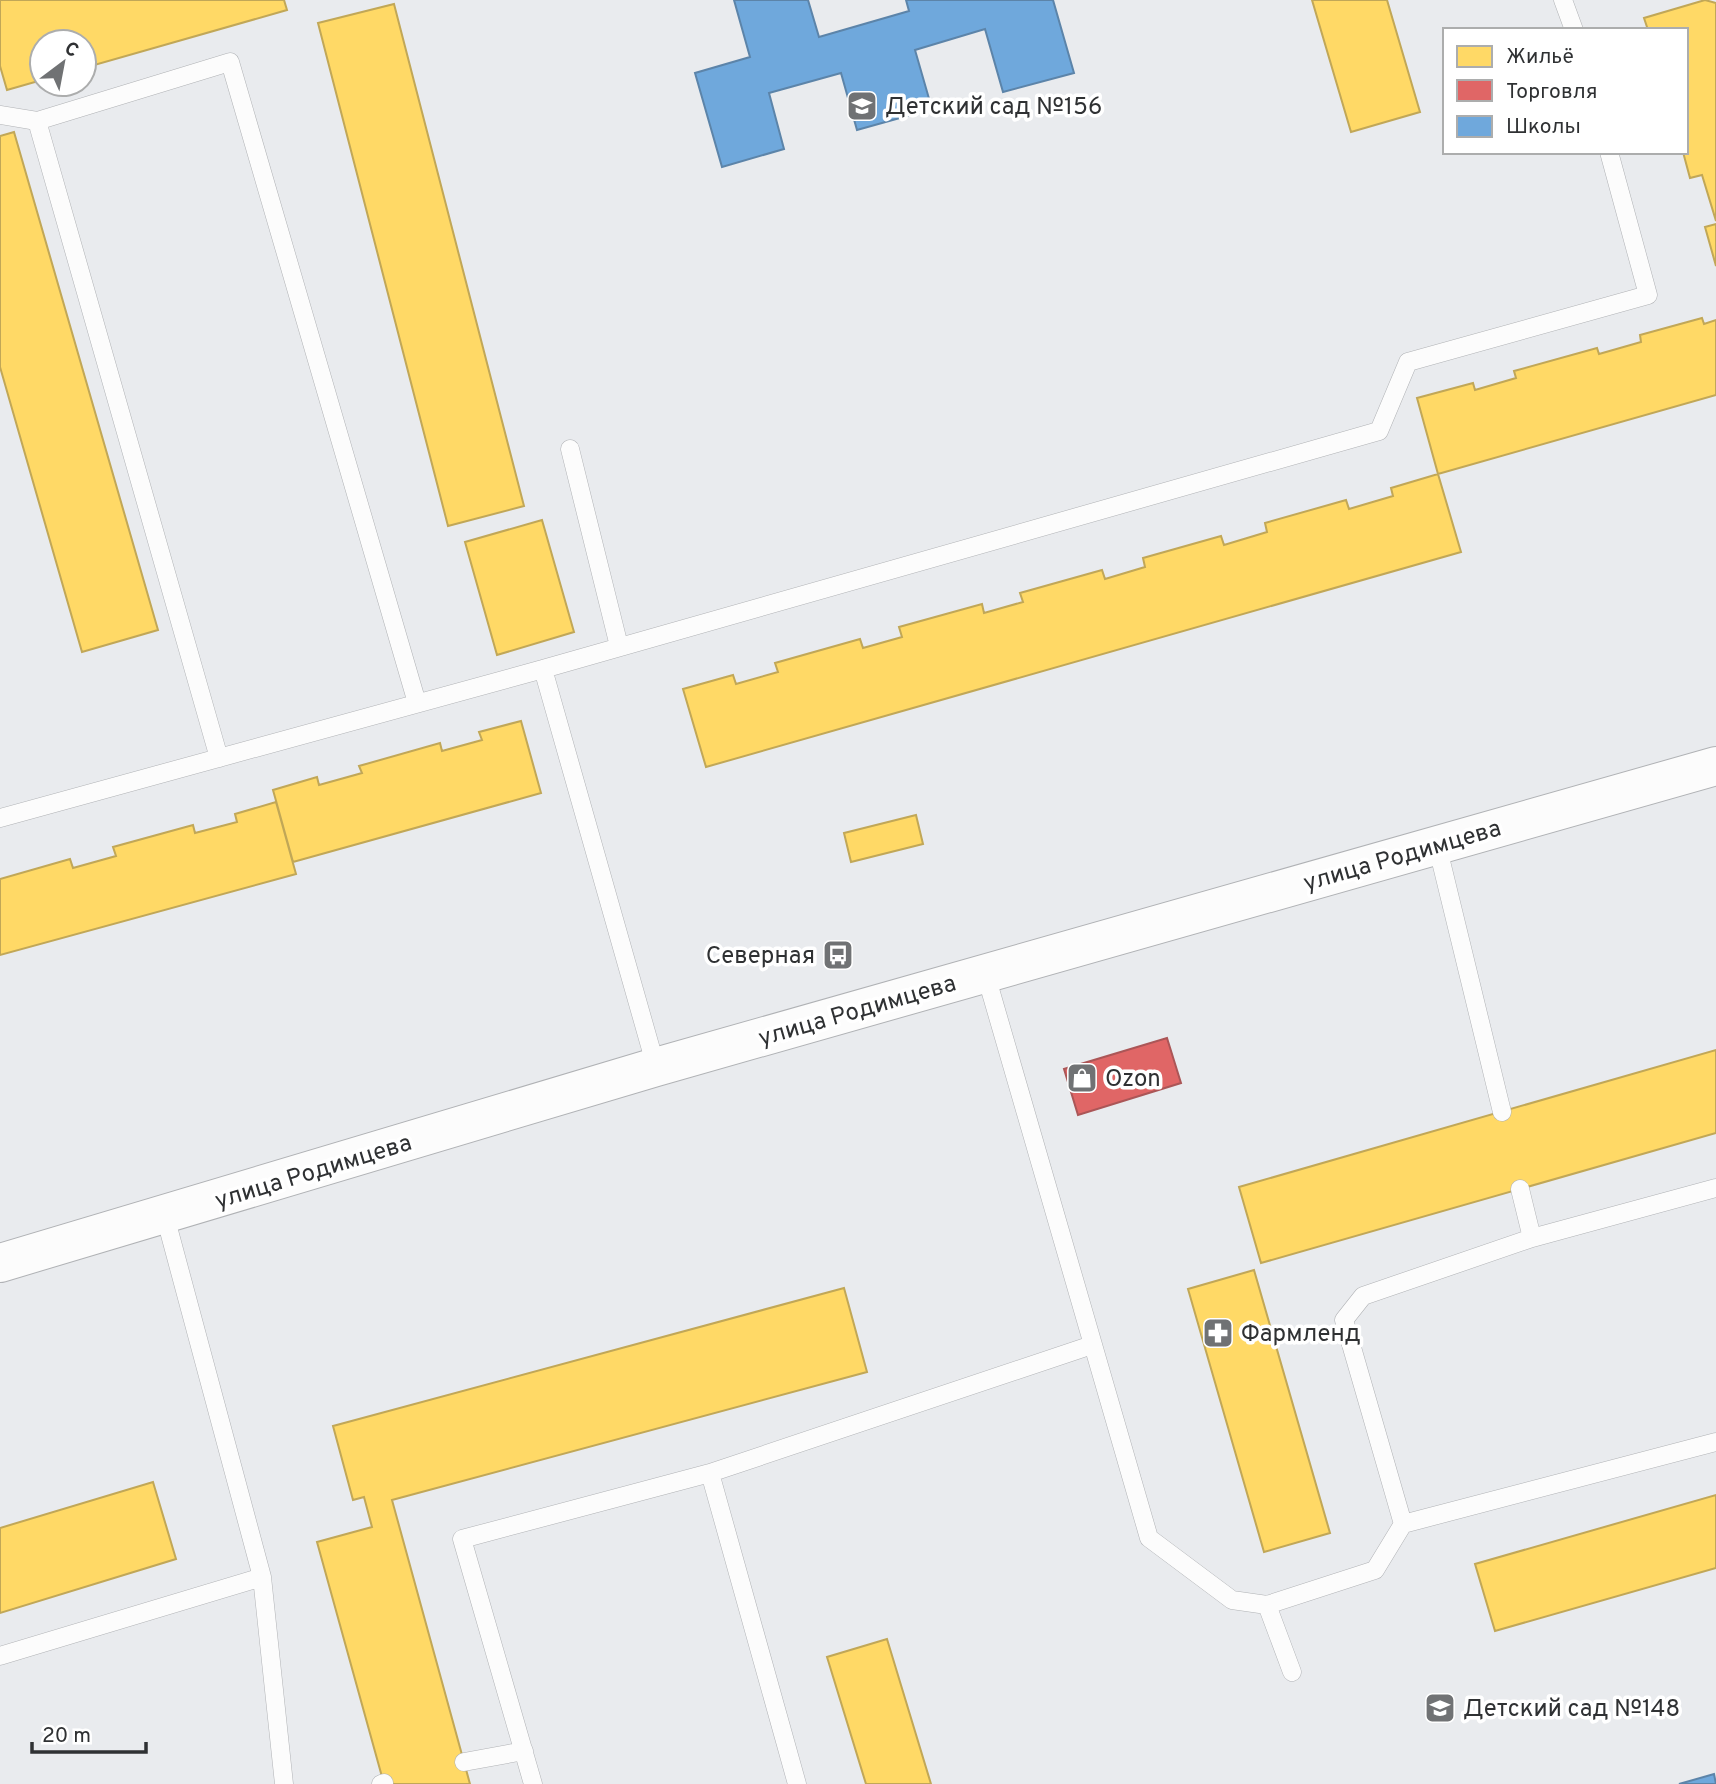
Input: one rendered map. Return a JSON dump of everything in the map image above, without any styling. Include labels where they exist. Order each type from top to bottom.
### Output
[{"type":"main road","name":"улица Родимцева","points":[[0,1263],[165,1216],[656,1067],[1716,766]]},
{"type":"lane","points":[[1563,0],[1573,28]]},
{"type":"lane","points":[[0,116],[37,121],[230,62],[417,703]]},
{"type":"lane","points":[[37,121],[219,758]]},
{"type":"lane","points":[[0,818],[543,669],[1379,431],[1408,362],[1648,295],[1610,154]]},
{"type":"lane","points":[[570,449],[619,646]]},
{"type":"lane","points":[[543,669],[656,1067]]},
{"type":"lane","points":[[1437,845],[1502,1112]]},
{"type":"lane","points":[[985,972],[1149,1538],[1232,1600],[1267,1605],[1375,1570],[1403,1524],[1716,1442]]},
{"type":"lane","points":[[1403,1524],[1344,1320],[1363,1296],[1532,1238],[1716,1188]]},
{"type":"lane","points":[[1520,1189],[1532,1238]]},
{"type":"lane","points":[[165,1216],[262,1577],[284,1784]]},
{"type":"lane","points":[[533,1784],[461,1539],[710,1473],[1093,1345]]},
{"type":"lane","points":[[710,1473],[797,1784]]},
{"type":"lane","points":[[0,1656],[262,1577]]},
{"type":"lane","points":[[1267,1605],[1292,1672]]},
{"type":"lane","points":[[464,1762],[524,1751]]},
{"type":"building: Жильё","points":[[0,0],[284,0],[287,10],[98,64],[98,28],[28,28],[28,84],[7,90],[0,66]]},
{"type":"building: Жильё","points":[[1312,0],[1387,0],[1420,112],[1351,132]]},
{"type":"building: Жильё","points":[[1705,0],[1716,3],[1716,221],[1702,175],[1690,178],[1684,154],[1688,154],[1688,28],[1647,28],[1644,18]]},
{"type":"building: Жильё","points":[[394,4],[524,506],[448,526],[318,23]]},
{"type":"building: Жильё","points":[[14,132],[158,630],[82,652],[0,367],[0,136]]},
{"type":"building: Жильё","points":[[1716,224],[1716,266],[1705,227]]},
{"type":"building: Жильё","points":[[1702,318],[1704,324],[1716,320],[1716,395],[1438,474],[1417,398],[1473,383],[1475,390],[1516,378],[1514,371],[1597,348],[1599,354],[1641,342],[1640,335]]},
{"type":"building: Жильё","points":[[1438,474],[1461,552],[706,767],[683,689],[733,675],[736,684],[778,672],[775,663],[860,639],[863,648],[902,637],[899,627],[982,604],[984,613],[1023,602],[1020,593],[1102,570],[1105,579],[1145,567],[1143,558],[1221,536],[1224,545],[1267,532],[1265,523],[1346,500],[1349,509],[1393,496],[1391,488]]},
{"type":"building: Жильё","points":[[542,520],[574,632],[497,655],[465,542]]},
{"type":"building: Жильё","points":[[521,721],[541,793],[293,862],[273,790],[317,777],[319,785],[362,773],[359,766],[440,743],[442,751],[482,740],[479,732]]},
{"type":"building: Жильё","points":[[276,802],[296,874],[0,955],[0,879],[70,859],[73,868],[116,856],[113,847],[193,825],[195,833],[237,822],[235,814]]},
{"type":"building: Жильё","points":[[916,815],[923,844],[851,862],[844,833]]},
{"type":"building: Жильё","points":[[1716,1050],[1716,1133],[1261,1263],[1239,1187]]},
{"type":"building: Жильё","points":[[1254,1270],[1330,1533],[1264,1552],[1188,1289]]},
{"type":"building: Жильё","points":[[844,1288],[867,1372],[392,1500],[470,1784],[384,1784],[317,1542],[372,1527],[364,1497],[353,1500],[333,1426]]},
{"type":"building: Жильё","points":[[153,1482],[176,1559],[0,1613],[0,1528]]},
{"type":"building: Жильё","points":[[1716,1495],[1716,1568],[1495,1631],[1475,1564]]},
{"type":"building: Жильё","points":[[887,1639],[931,1784],[866,1784],[827,1657]]},
{"type":"building: Торговля","points":[[1167,1038],[1181,1083],[1078,1115],[1064,1069]]},
{"type":"building: Школы","points":[[734,0],[808,0],[819,37],[909,11],[906,0],[1053,0],[1074,73],[1003,92],[985,29],[915,50],[932,109],[857,130],[841,73],[769,93],[784,149],[722,167],[695,73],[750,57]]},
{"type":"building: Школы","points":[[1714,1774],[1716,1784],[1679,1784]]},
{"type":"place","name":"Детский сад №156","points":[[862,106]]},
{"type":"place","name":"Северная","points":[[838,955]]},
{"type":"place","name":"Ozon","points":[[1082,1078]]},
{"type":"place","name":"Фармленд","points":[[1218,1333]]},
{"type":"place","name":"Детский сад №148","points":[[1440,1708]]}]
